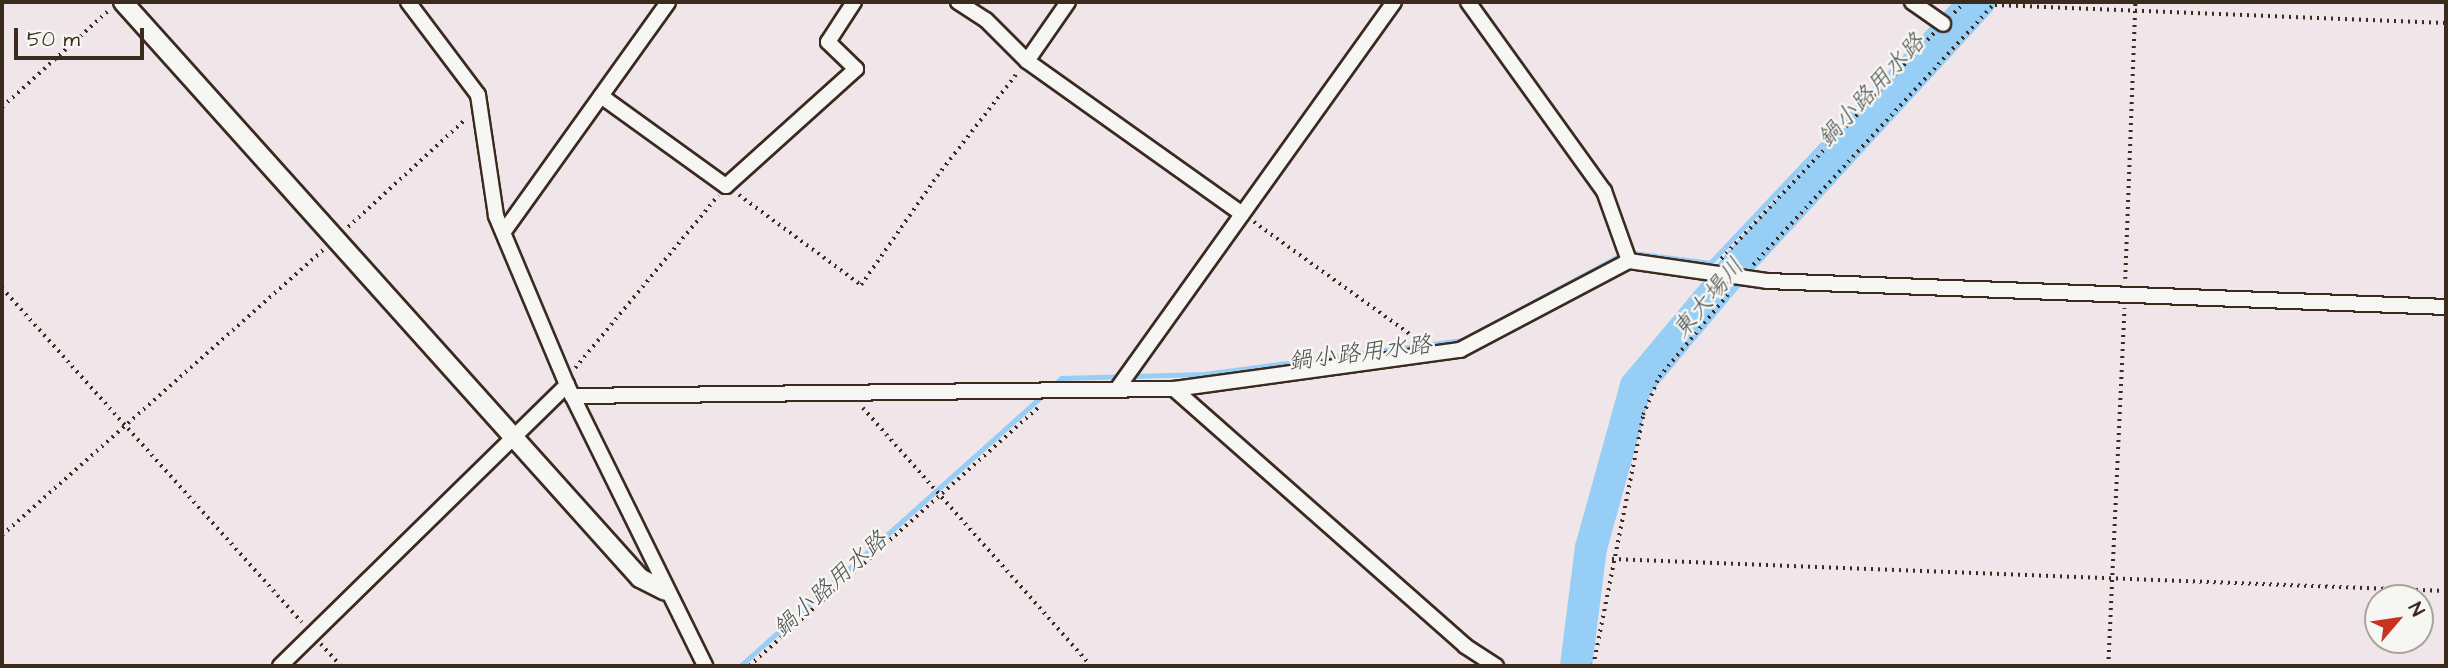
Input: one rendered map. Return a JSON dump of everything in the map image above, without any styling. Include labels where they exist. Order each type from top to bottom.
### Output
[{"type":"street","points":[[121,2],[333,241],[640,578],[665,591]]},
{"type":"street","points":[[408,2],[478,95],[496,216],[505,230],[568,387],[665,591],[705,666]]},
{"type":"street","points":[[505,230],[668,2]]},
{"type":"street","points":[[601,96],[726,186],[856,69],[828,41],[854,2]]},
{"type":"street","points":[[958,2],[986,20],[1027,61],[1242,214]]},
{"type":"street","points":[[1027,61],[1068,2]]},
{"type":"street","points":[[1117,389],[1394,2]]},
{"type":"street","points":[[1468,2],[1604,191],[1629,261]]},
{"type":"street","points":[[1912,2],[1943,24]]},
{"type":"street","points":[[280,666],[568,387],[854,393],[1174,389],[1460,351],[1629,261],[1741,278],[2124,298],[2446,307]]},
{"type":"street","points":[[1174,389],[1465,646],[1496,666]]},
{"type":"path","points":[[2,107],[121,2]]},
{"type":"path","points":[[1708,273],[1965,2]]},
{"type":"path","points":[[2108,666],[2135,2]]},
{"type":"path","points":[[1592,666],[1643,415],[1659,377],[1741,278],[1996,3],[2446,23]]},
{"type":"path","points":[[568,387],[726,186],[862,285],[937,176],[1027,61]]},
{"type":"path","points":[[2,535],[333,241],[468,117],[481,113]]},
{"type":"path","points":[[1242,214],[1437,353]]},
{"type":"path","points":[[2,288],[341,666]]},
{"type":"path","points":[[748,666],[1057,390]]},
{"type":"path","points":[[854,393],[866,415],[1091,666]]},
{"type":"path","points":[[1612,559],[2446,591]]},
{"type":"waterway","name":"鍋小路用水路","points":[[1053,386],[1061,378],[1204,374],[1463,340],[1615,258],[1633,253],[1710,263],[1956,2]]},
{"type":"waterway","name":"東大場川","points":[[1576,666],[1591,548],[1636,386],[1741,261],[1979,2]]},
{"type":"waterway","name":"鍋小路用水路","points":[[740,666],[1045,393]]}]
